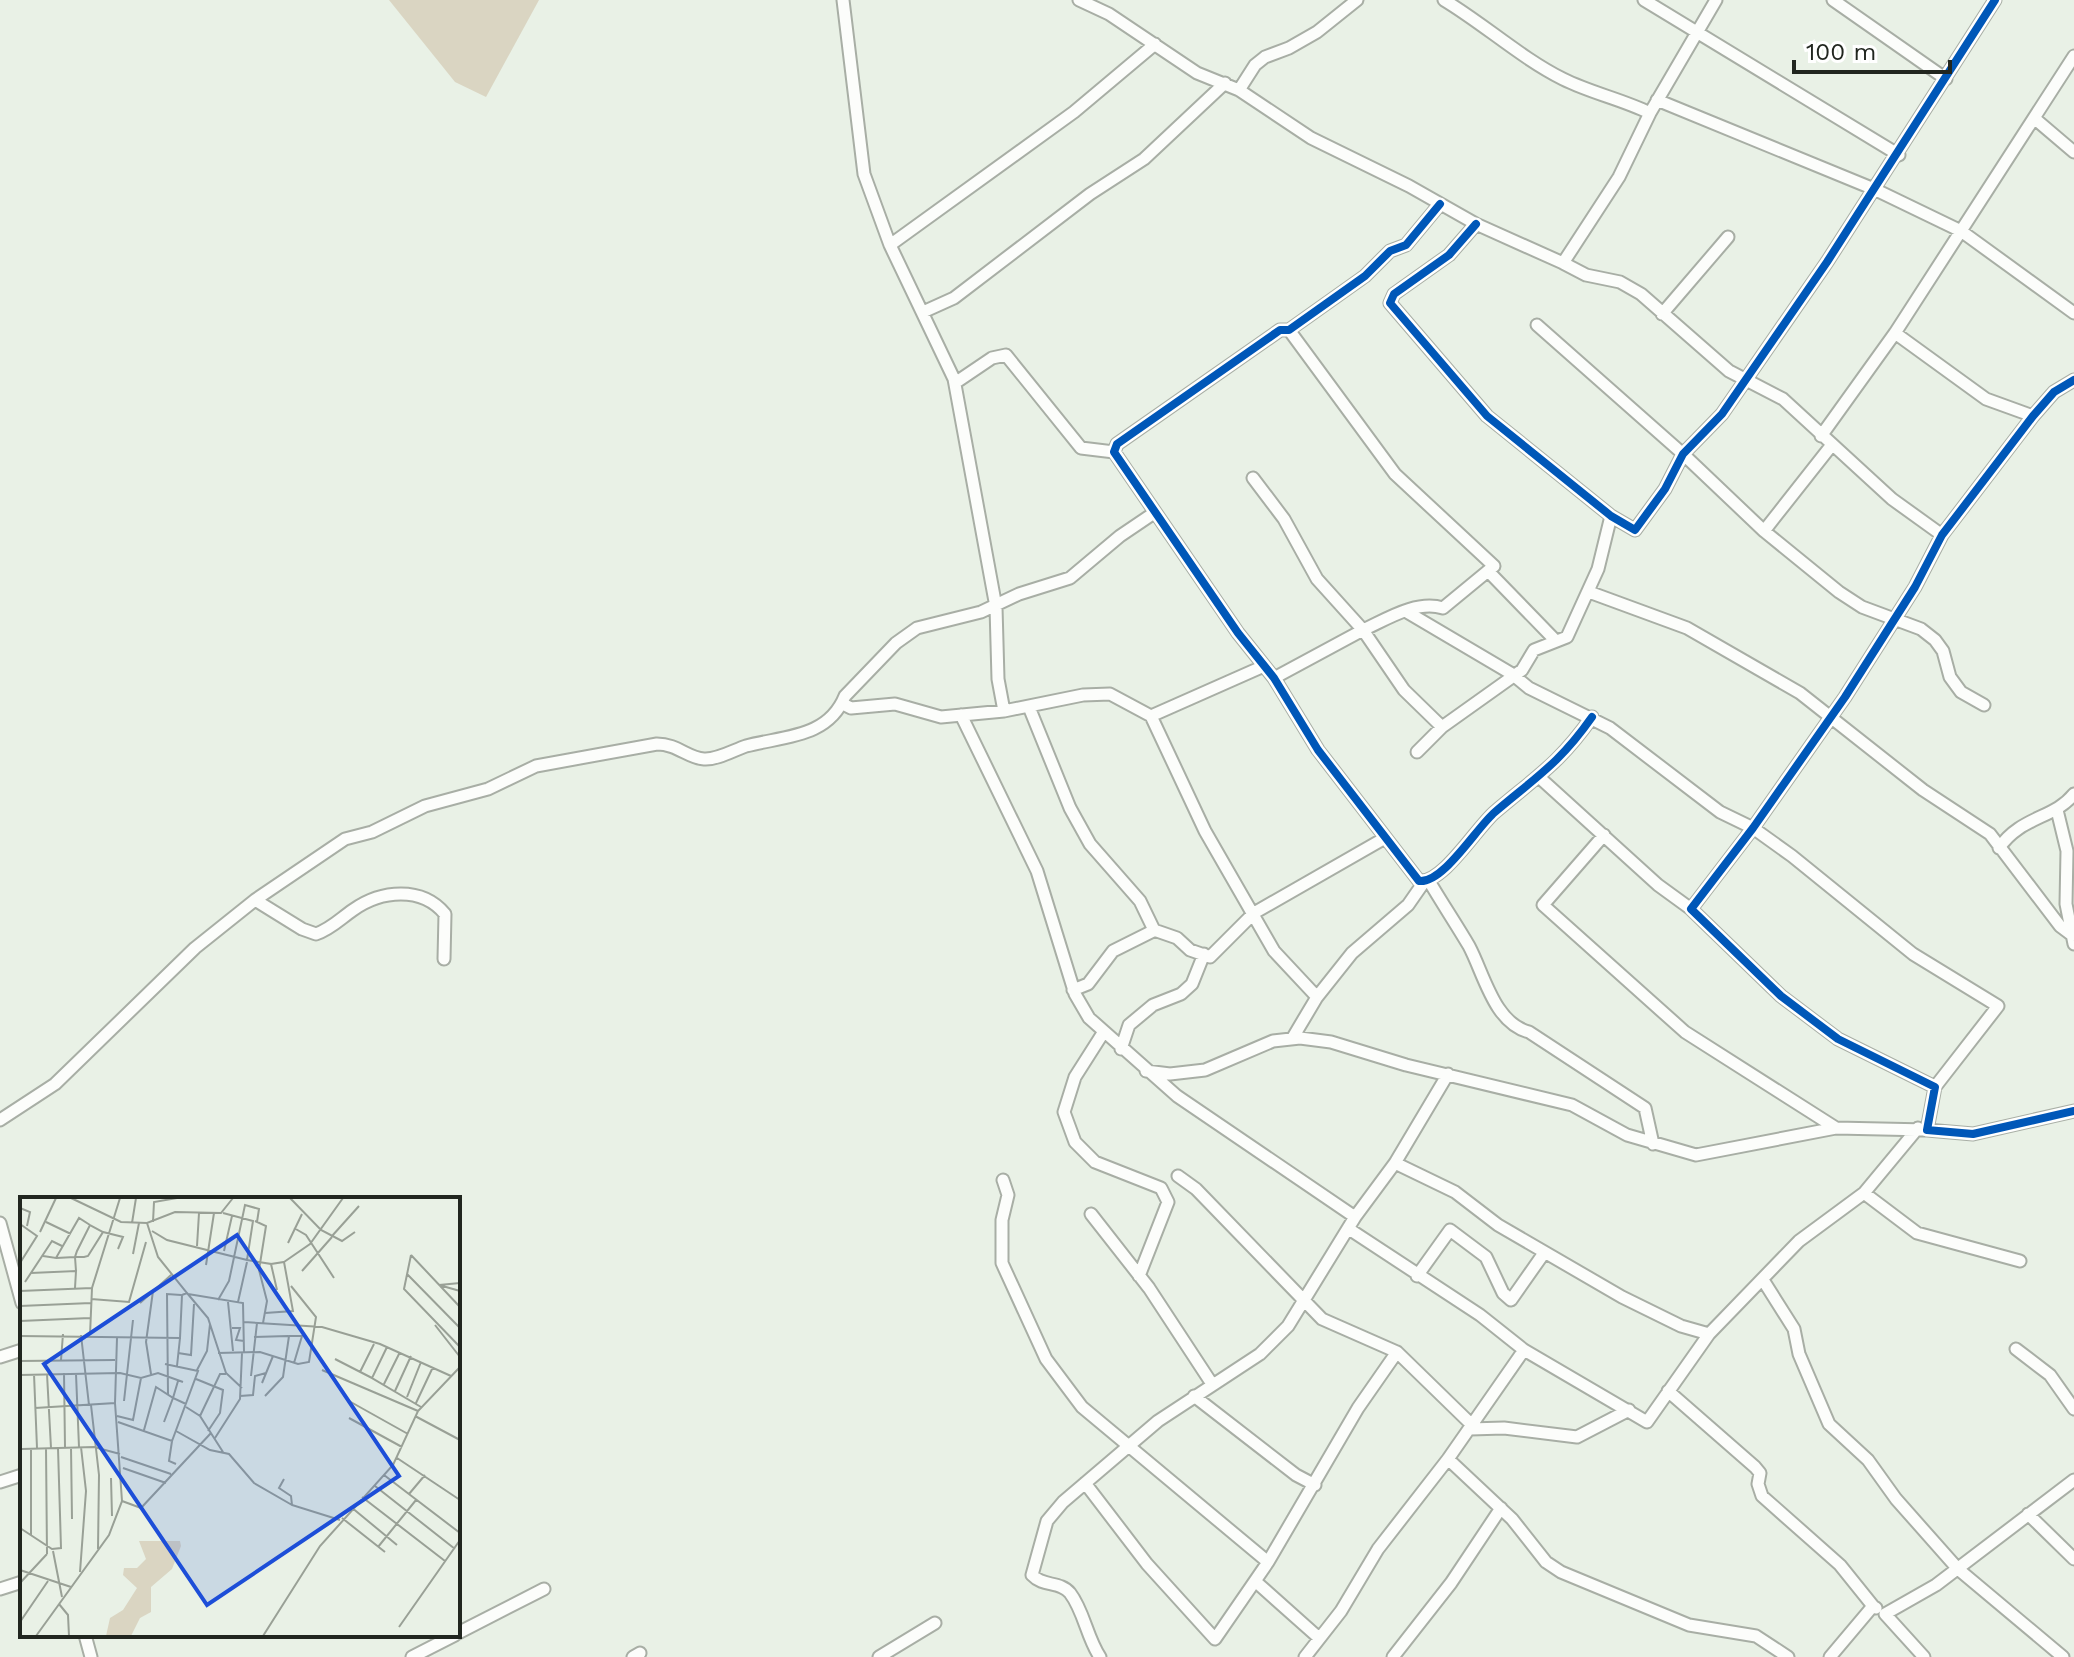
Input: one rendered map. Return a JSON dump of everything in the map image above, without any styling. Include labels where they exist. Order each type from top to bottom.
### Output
[{"type":"street","points":[[843,0],[864,174],[890,245],[955,383],[996,607],[998,679],[1004,711]]},
{"type":"street","points":[[1079,0],[1109,14],[1197,73],[1239,90],[1311,138],[1476,224],[1586,275],[1620,282],[1641,294],[1729,371],[1783,399],[1892,499],[1942,535]]},
{"type":"street","points":[[1239,90],[1255,65],[1265,57],[1317,32],[1357,0]]},
{"type":"street","points":[[1444,0],[1560,78],[1591,92],[1616,96],[1650,113]]},
{"type":"street","points":[[1644,0],[1899,155]]},
{"type":"street","points":[[1563,263],[1619,177],[1657,100],[1716,0]]},
{"type":"street","points":[[1833,0],[1946,79]]},
{"type":"street","points":[[1476,224],[1449,255],[1394,294],[1390,303],[1487,416],[1611,516],[1633,531],[1638,529],[1683,454],[1722,414],[1899,155],[1995,0]]},
{"type":"street","points":[[890,245],[1051,130],[1155,44]]},
{"type":"street","points":[[1821,436],[1895,333],[2074,56]]},
{"type":"street","points":[[923,312],[954,298],[1090,194],[1144,159],[1225,83]]},
{"type":"street","points":[[1657,100],[1874,189],[1961,231],[2074,313]]},
{"type":"street","points":[[2034,118],[2074,152]]},
{"type":"street","points":[[1114,452],[1117,444],[1280,330],[1289,330],[1365,276],[1390,251],[1406,245],[1440,204]]},
{"type":"street","points":[[1662,314],[1728,237]]},
{"type":"street","points":[[1537,325],[1683,454],[1764,531],[1839,592],[1862,607],[1921,629],[1935,640],[1943,651],[1950,677],[1961,692],[1984,705]]},
{"type":"street","points":[[1274,678],[1396,613],[1423,607],[1443,608],[1494,566],[1395,474],[1289,330]]},
{"type":"street","points":[[1895,333],[1986,399],[2033,416]]},
{"type":"street","points":[[955,383],[992,358],[1006,355],[1081,448],[1114,452],[1154,513],[1274,678],[1318,750],[1385,838],[1426,881],[1472,953],[1485,985],[1507,1016],[1520,1030],[1529,1032],[1645,1108],[1653,1144]]},
{"type":"street","points":[[1691,909],[1753,828],[1830,718],[1929,565],[1942,535],[2033,416],[2054,392],[2071,386]]},
{"type":"street","points":[[1764,531],[1831,446]]},
{"type":"street","points":[[1253,478],[1284,519],[1317,579],[1363,630],[1404,690],[1442,727]]},
{"type":"street","points":[[0,1120],[55,1084],[195,948],[255,900],[345,839],[372,832],[448,797],[488,789],[536,766],[657,744],[671,744],[707,759],[810,733],[825,724],[843,704],[845,696],[905,635],[930,623],[996,607],[1019,594],[1070,578],[1120,536],[1154,513]]},
{"type":"street","points":[[1417,752],[1442,727],[1512,674],[1522,670],[1534,650],[1567,637],[1589,592],[1611,516]]},
{"type":"street","points":[[1488,571],[1555,640]]},
{"type":"street","points":[[1589,592],[1687,628],[1800,693],[1923,790],[1990,834],[2073,939]]},
{"type":"street","points":[[1349,1229],[1480,1315],[1524,1350],[1647,1422],[1709,1334],[1821,1222],[1864,1193],[1923,1129],[1935,1087],[1998,1006],[1913,954],[1753,828],[1720,812],[1592,717],[1537,692],[1407,612]]},
{"type":"street","points":[[1151,716],[1264,666]]},
{"type":"street","points":[[843,704],[851,708],[895,704],[941,717],[1004,711],[1083,695],[1110,694],[1151,716],[1205,831],[1274,951],[1317,997]]},
{"type":"street","points":[[1029,707],[1070,808],[1090,844],[1140,901],[1157,931],[1113,951],[1088,984],[1073,990]]},
{"type":"street","points":[[961,715],[1037,871],[1059,933],[1073,990],[1089,1018],[1146,1071],[1208,1118],[1355,1217]]},
{"type":"street","points":[[1292,1039],[1317,997],[1352,953],[1408,905],[1426,881],[1448,865],[1493,813],[1540,778],[1572,746],[1592,717]]},
{"type":"street","points":[[1540,778],[1658,885],[1691,909],[1781,996],[1838,1039],[1935,1087]]},
{"type":"street","points":[[1999,848],[2006,838],[2038,815],[2057,810],[2074,794]]},
{"type":"street","points":[[2057,810],[2067,851],[2066,904],[2073,939]]},
{"type":"street","points":[[1604,835],[1543,905],[1685,1032],[1836,1128]]},
{"type":"street","points":[[1154,930],[1177,938],[1190,950],[1210,957],[1254,913],[1385,838]]},
{"type":"street","points":[[255,900],[302,929],[316,934],[367,902],[389,895],[409,894],[438,905],[445,914],[444,959]]},
{"type":"street","points":[[1121,1049],[1129,1025],[1153,1005],[1181,994],[1192,984],[1204,954]]},
{"type":"street","points":[[1103,1033],[1075,1077],[1064,1112],[1075,1142],[1095,1162],[1161,1188],[1168,1202],[1139,1276]]},
{"type":"street","points":[[1146,1071],[1170,1074],[1205,1070],[1273,1041],[1331,1042],[1572,1105],[1653,1144],[1696,1155],[1836,1128],[1923,1129],[1973,1134],[2074,1111]]},
{"type":"street","points":[[1100,1657],[1087,1637],[1070,1593],[1061,1586],[1038,1582],[1032,1575],[1047,1521],[1085,1483],[1158,1421],[1275,1340],[1288,1326],[1302,1298],[1395,1163],[1448,1074]]},
{"type":"street","points":[[1395,1163],[1455,1192],[1544,1253],[1651,1312],[1709,1334]]},
{"type":"street","points":[[1178,1176],[1196,1189],[1322,1319],[1397,1352],[1471,1427],[1577,1437],[1629,1410]]},
{"type":"street","points":[[1003,1180],[1008,1195],[1002,1220],[1002,1263],[1046,1359],[1082,1407],[1268,1562]]},
{"type":"street","points":[[1864,1193],[1917,1233],[2020,1261]]},
{"type":"street","points":[[1091,1214],[1139,1276],[1212,1384]]},
{"type":"street","points":[[0,1223],[3,1248],[20,1297]]},
{"type":"street","points":[[1417,1276],[1450,1230],[1486,1257],[1503,1293],[1511,1300],[1544,1253]]},
{"type":"street","points":[[1763,1280],[1794,1329],[1799,1354],[1829,1424],[1868,1460],[1896,1499],[1958,1569],[2063,1657]]},
{"type":"street","points":[[2016,1349],[2050,1375],[2074,1409]]},
{"type":"street","points":[[1305,1657],[1341,1611],[1378,1549],[1448,1459],[1524,1350]]},
{"type":"street","points":[[0,1357],[20,1351]]},
{"type":"street","points":[[1085,1483],[1147,1564],[1215,1639],[1268,1562],[1358,1408],[1397,1352]]},
{"type":"street","points":[[1668,1391],[1755,1467],[1760,1473],[1758,1484],[1762,1496],[1840,1565],[1873,1606],[1885,1614],[1924,1657]]},
{"type":"street","points":[[1194,1396],[1286,1468],[1315,1485]]},
{"type":"street","points":[[1448,1459],[1501,1508],[1531,1547],[1561,1572],[1689,1625],[1756,1636],[1788,1657]]},
{"type":"street","points":[[0,1482],[20,1476]]},
{"type":"street","points":[[1885,1614],[1958,1569],[2074,1480]]},
{"type":"street","points":[[1393,1657],[1451,1583],[1501,1508]]},
{"type":"street","points":[[2028,1514],[2074,1559]]},
{"type":"street","points":[[1255,1581],[1319,1638]]},
{"type":"street","points":[[0,1589],[20,1583]]},
{"type":"street","points":[[460,1632],[544,1589]]},
{"type":"street","points":[[1830,1657],[1873,1606]]},
{"type":"street","points":[[879,1657],[935,1623]]},
{"type":"street","points":[[86,1637],[91,1657]]},
{"type":"street","points":[[412,1657],[450,1637]]},
{"type":"shaded area","points":[[389,0],[539,0],[486,97],[455,82]]},
{"type":"cycle path","points":[[1476,224],[1449,255],[1394,294],[1390,303],[1487,416],[1611,516],[1635,530],[1665,489],[1683,454],[1722,414],[1827,262],[1995,0]]},
{"type":"cycle path","points":[[1440,204],[1406,245],[1390,251],[1365,276],[1289,330],[1280,330],[1117,444],[1114,452],[1238,633],[1274,678],[1318,750],[1419,881],[1428,880],[1449,864],[1495,812],[1558,758],[1592,717]]},
{"type":"cycle path","points":[[2074,380],[2054,392],[2033,416],[1942,535],[1915,587],[1845,697],[1753,828],[1691,909],[1781,996],[1838,1039],[1935,1087],[1927,1130],[1973,1134],[2074,1111]]}]
